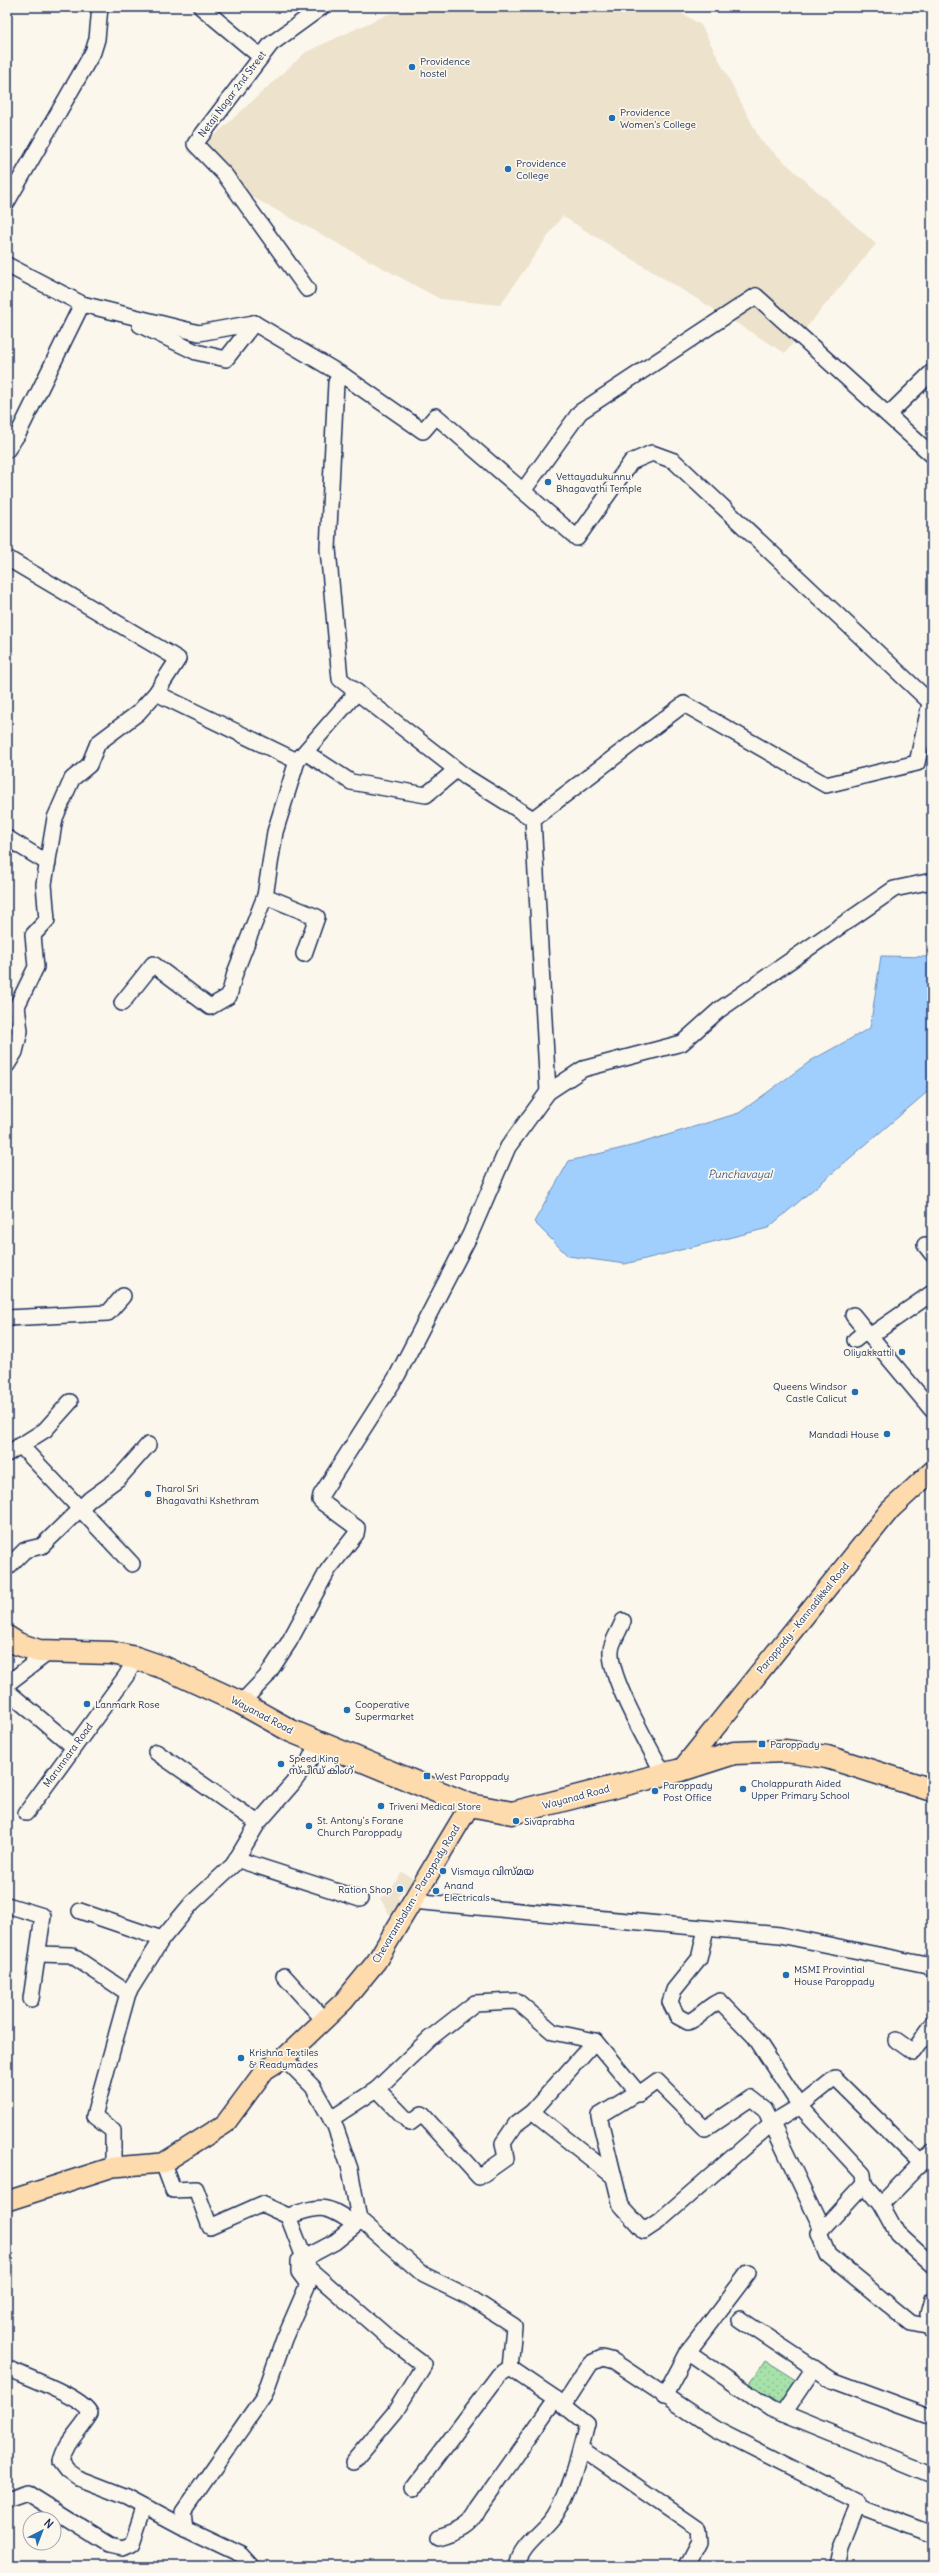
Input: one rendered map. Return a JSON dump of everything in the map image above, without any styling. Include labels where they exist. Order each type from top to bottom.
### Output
[{"type":"highway","name":"Wayanad Road","points":[[7,1637],[18,1644],[39,1651],[112,1653],[136,1658],[165,1668],[241,1703],[291,1731],[470,1805],[512,1813],[673,1772],[734,1753],[786,1751],[827,1758],[932,1790]]},
{"type":"main road","name":"Paroppady - Kannadikkal Road","points":[[673,1772],[890,1510],[932,1471]]},
{"type":"main road","name":"Chevarambalam - Paroppady Road","points":[[7,2201],[113,2167],[163,2163],[225,2124],[265,2070],[284,2058],[344,2001],[376,1962],[470,1805]]},
{"type":"street","points":[[7,202],[93,52],[97,39],[100,7]]},
{"type":"street","points":[[201,7],[261,57]]},
{"type":"street","name":"Netaji Nagar 2nd Street","points":[[307,289],[225,175],[195,144],[271,44],[322,7]]},
{"type":"street","points":[[7,265],[82,304],[199,333],[254,323],[344,376],[423,431],[436,416],[577,538],[631,462],[652,453],[674,462],[932,700],[917,763],[826,785],[684,704],[533,819]]},
{"type":"street","points":[[523,491],[580,412],[756,296],[932,455]]},
{"type":"street","points":[[7,450],[19,432],[82,304]]},
{"type":"street","points":[[117,313],[196,352],[226,359],[254,323]]},
{"type":"street","points":[[888,415],[932,372]]},
{"type":"street","points":[[344,376],[336,382],[328,550],[340,679],[456,770],[533,819]]},
{"type":"street","points":[[7,558],[178,659],[156,693],[138,713],[98,743],[89,765],[72,779],[55,818],[44,884],[47,920],[34,935],[36,967],[17,1006],[20,1031],[15,1052],[7,1065]]},
{"type":"street","points":[[122,1003],[153,964],[210,1007],[229,996],[235,974],[265,896],[275,832],[301,757],[357,692]]},
{"type":"street","points":[[156,693],[301,757],[351,782],[426,795],[456,770]]},
{"type":"street","points":[[533,819],[548,1092]]},
{"type":"street","points":[[7,838],[48,863]]},
{"type":"street","points":[[241,1703],[266,1677],[289,1642],[328,1570],[356,1534],[357,1528],[322,1503],[320,1500],[321,1495],[397,1376],[470,1235],[508,1147],[548,1092],[584,1069],[682,1043],[719,1010],[894,889],[932,880]]},
{"type":"street","points":[[265,896],[317,917],[304,954]]},
{"type":"street","points":[[864,1336],[932,1293]]},
{"type":"street","points":[[7,1318],[108,1313],[123,1296]]},
{"type":"street","points":[[853,1315],[864,1336],[932,1410]]},
{"type":"street","points":[[7,1454],[45,1430],[70,1402]]},
{"type":"street","points":[[7,1568],[25,1550],[42,1546],[80,1509],[119,1478],[148,1445]]},
{"type":"street","points":[[20,1446],[132,1564]]},
{"type":"street","points":[[623,1621],[611,1649],[613,1667],[626,1699],[673,1772]]},
{"type":"street","points":[[7,1684],[49,1652]]},
{"type":"street","name":"Marunnara Road","points":[[26,1813],[126,1676],[136,1658]]},
{"type":"street","points":[[7,1691],[74,1748]]},
{"type":"street","points":[[113,2167],[112,2131],[94,2116],[128,1993],[162,1938],[192,1903],[236,1859],[258,1823],[293,1783],[309,1761],[318,1742]]},
{"type":"street","points":[[156,1752],[258,1823]]},
{"type":"street","points":[[236,1859],[360,1899]]},
{"type":"street","points":[[412,1901],[780,1935],[885,1956],[927,1966],[932,1970]]},
{"type":"street","points":[[7,1905],[43,1916],[39,1954],[31,1999]]},
{"type":"street","points":[[80,1911],[162,1938]]},
{"type":"street","points":[[706,1928],[699,1959],[674,1990],[670,2002],[677,2016],[688,2022],[698,2018],[711,2005],[720,2001],[754,2037],[800,2106],[863,2174],[864,2184],[881,2204],[897,2233],[932,2265]]},
{"type":"street","points":[[39,1954],[71,1955],[128,1993]]},
{"type":"street","points":[[284,1976],[324,2020]]},
{"type":"street","points":[[331,2119],[377,2089],[429,2039],[475,2003],[517,2001],[553,2032],[595,2041],[638,2092]]},
{"type":"street","points":[[896,2040],[913,2052],[932,2025]]},
{"type":"street","points":[[377,2089],[410,2123],[422,2114],[479,2177],[506,2158],[503,2144],[516,2124],[532,2112],[595,2041]]},
{"type":"street","points":[[185,2528],[183,2512],[264,2396],[284,2339],[308,2284],[298,2268],[304,2257],[335,2242],[354,2229],[358,2222],[350,2169],[331,2119],[313,2087],[284,2058]]},
{"type":"street","points":[[822,2229],[772,2123],[765,2109],[751,2098],[705,2129],[656,2081],[639,2094],[638,2092],[599,2116],[621,2206],[644,2230],[659,2221],[772,2123],[800,2106],[836,2078],[921,2163]]},
{"type":"street","points":[[532,2112],[613,2176]]},
{"type":"street","points":[[881,2204],[932,2152]]},
{"type":"street","points":[[163,2163],[173,2190],[196,2189],[210,2227],[262,2204],[288,2216],[313,2208],[333,2209],[358,2222],[424,2274],[469,2297],[514,2326],[510,2368]]},
{"type":"street","points":[[864,2184],[819,2233],[828,2255],[911,2323],[931,2329],[928,2314],[932,2299]]},
{"type":"street","points":[[288,2216],[308,2268],[391,2340],[424,2365],[395,2412],[353,2462]]},
{"type":"street","points":[[664,2397],[688,2352],[748,2273]]},
{"type":"street","points":[[740,2319],[832,2380],[932,2417]]},
{"type":"street","points":[[688,2352],[771,2409],[932,2475]]},
{"type":"street","points":[[437,2538],[457,2532],[473,2521],[480,2508],[560,2402],[592,2363],[602,2358],[613,2361],[664,2397],[715,2429],[859,2502],[837,2566]]},
{"type":"street","points":[[7,2368],[73,2398],[89,2410],[90,2414],[85,2422],[63,2449],[61,2462],[68,2471],[78,2478],[117,2492],[144,2508],[242,2555],[252,2566]]},
{"type":"street","points":[[510,2368],[560,2402],[587,2424],[573,2479],[555,2516],[534,2536],[517,2566]]},
{"type":"street","points":[[413,2489],[499,2375],[510,2368]]},
{"type":"street","points":[[783,2414],[814,2368]]},
{"type":"street","points":[[581,2448],[698,2529],[698,2541],[686,2566]]},
{"type":"street","points":[[7,2500],[27,2493],[110,2545],[123,2548],[132,2544],[144,2508]]},
{"type":"street","points":[[857,2506],[932,2534]]},
{"type":"shaded area","name":"Providence College","points":[[417,7],[672,7],[701,25],[761,141],[876,244],[785,353],[562,216],[500,305],[440,299],[245,193],[204,145],[306,52],[386,15]]},
{"type":"shaded area","points":[[402,1872],[420,1883],[413,1895],[404,1889],[398,1897],[403,1906],[389,1914],[380,1898],[388,1894]]},
{"type":"green space","points":[[765,2360],[806,2386],[790,2410],[749,2384]]},
{"type":"water","name":"Punchavayal","points":[[881,956],[932,957],[932,1088],[768,1228],[625,1264],[568,1256],[534,1222],[569,1161],[635,1145],[739,1113],[812,1060],[870,1028]]},
{"type":"place","name":"Providence hostel","points":[[412,67]]},
{"type":"place","name":"Providence Women's College","points":[[612,118]]},
{"type":"place","name":"Providence College","points":[[508,169]]},
{"type":"place","name":"Vettayadukunnu Bhagavathi Temple","points":[[548,482]]},
{"type":"place","name":"Oliyakkattil","points":[[902,1352]]},
{"type":"place","name":"Queens Windsor Castle Calicut","points":[[855,1392]]},
{"type":"place","name":"Mandadi House","points":[[887,1434]]},
{"type":"place","name":"Tharol Sri Bhagavathi Kshethram","points":[[148,1494]]},
{"type":"place","name":"Lanmark Rose","points":[[87,1704]]},
{"type":"place","name":"Cooperative Supermarket","points":[[347,1710]]},
{"type":"place","name":"Paroppady","points":[[762,1744]]},
{"type":"place","name":"Speed King സ്പീഡ് കിംഗ്","points":[[281,1764]]},
{"type":"place","name":"West Paroppady","points":[[427,1776]]},
{"type":"place","name":"Cholappurath Aided Upper Primary School","points":[[743,1789]]},
{"type":"place","name":"Paroppady Post Office","points":[[655,1791]]},
{"type":"place","name":"Triveni Medical Store","points":[[381,1806]]},
{"type":"place","name":"Sivaprabha","points":[[516,1821]]},
{"type":"place","name":"St. Antony's Forane Church Paroppady","points":[[309,1826]]},
{"type":"place","name":"Vismaya വിസ്മയ","points":[[443,1871]]},
{"type":"place","name":"Ration Shop","points":[[400,1889]]},
{"type":"place","name":"Anand Electricals","points":[[436,1891]]},
{"type":"place","name":"MSMI Provintial House Paroppady","points":[[786,1975]]},
{"type":"place","name":"Krishna Textiles & Readymades","points":[[241,2058]]}]
